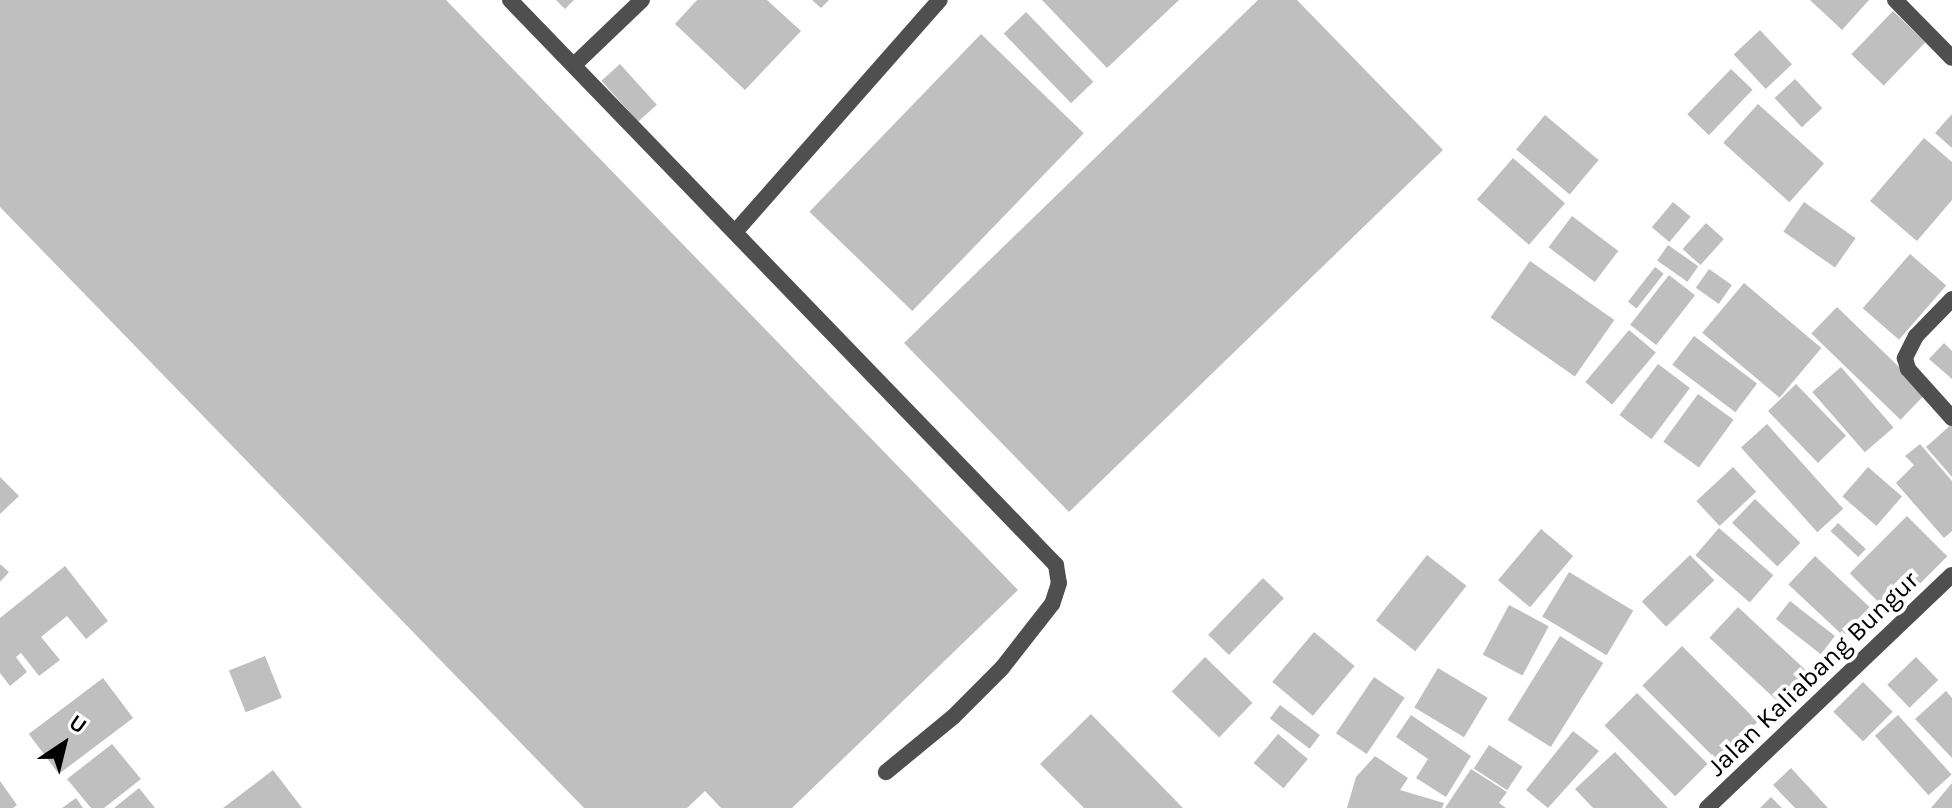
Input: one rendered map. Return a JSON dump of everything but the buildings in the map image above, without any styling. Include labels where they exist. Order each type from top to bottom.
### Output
[{"type":"street","points":[[510,0],[1056,565],[1059,583],[1052,604],[1002,668],[953,717],[886,772]]},
{"type":"street","points":[[574,65],[642,0]]},
{"type":"street","points":[[736,231],[940,0]]},
{"type":"street","points":[[1895,0],[1952,58]]},
{"type":"street","points":[[1952,299],[1916,336],[1905,358],[1908,369],[1952,418]]},
{"type":"street","name":"Jalan Kaliabang Bungur","points":[[1707,808],[1952,575]]}]
